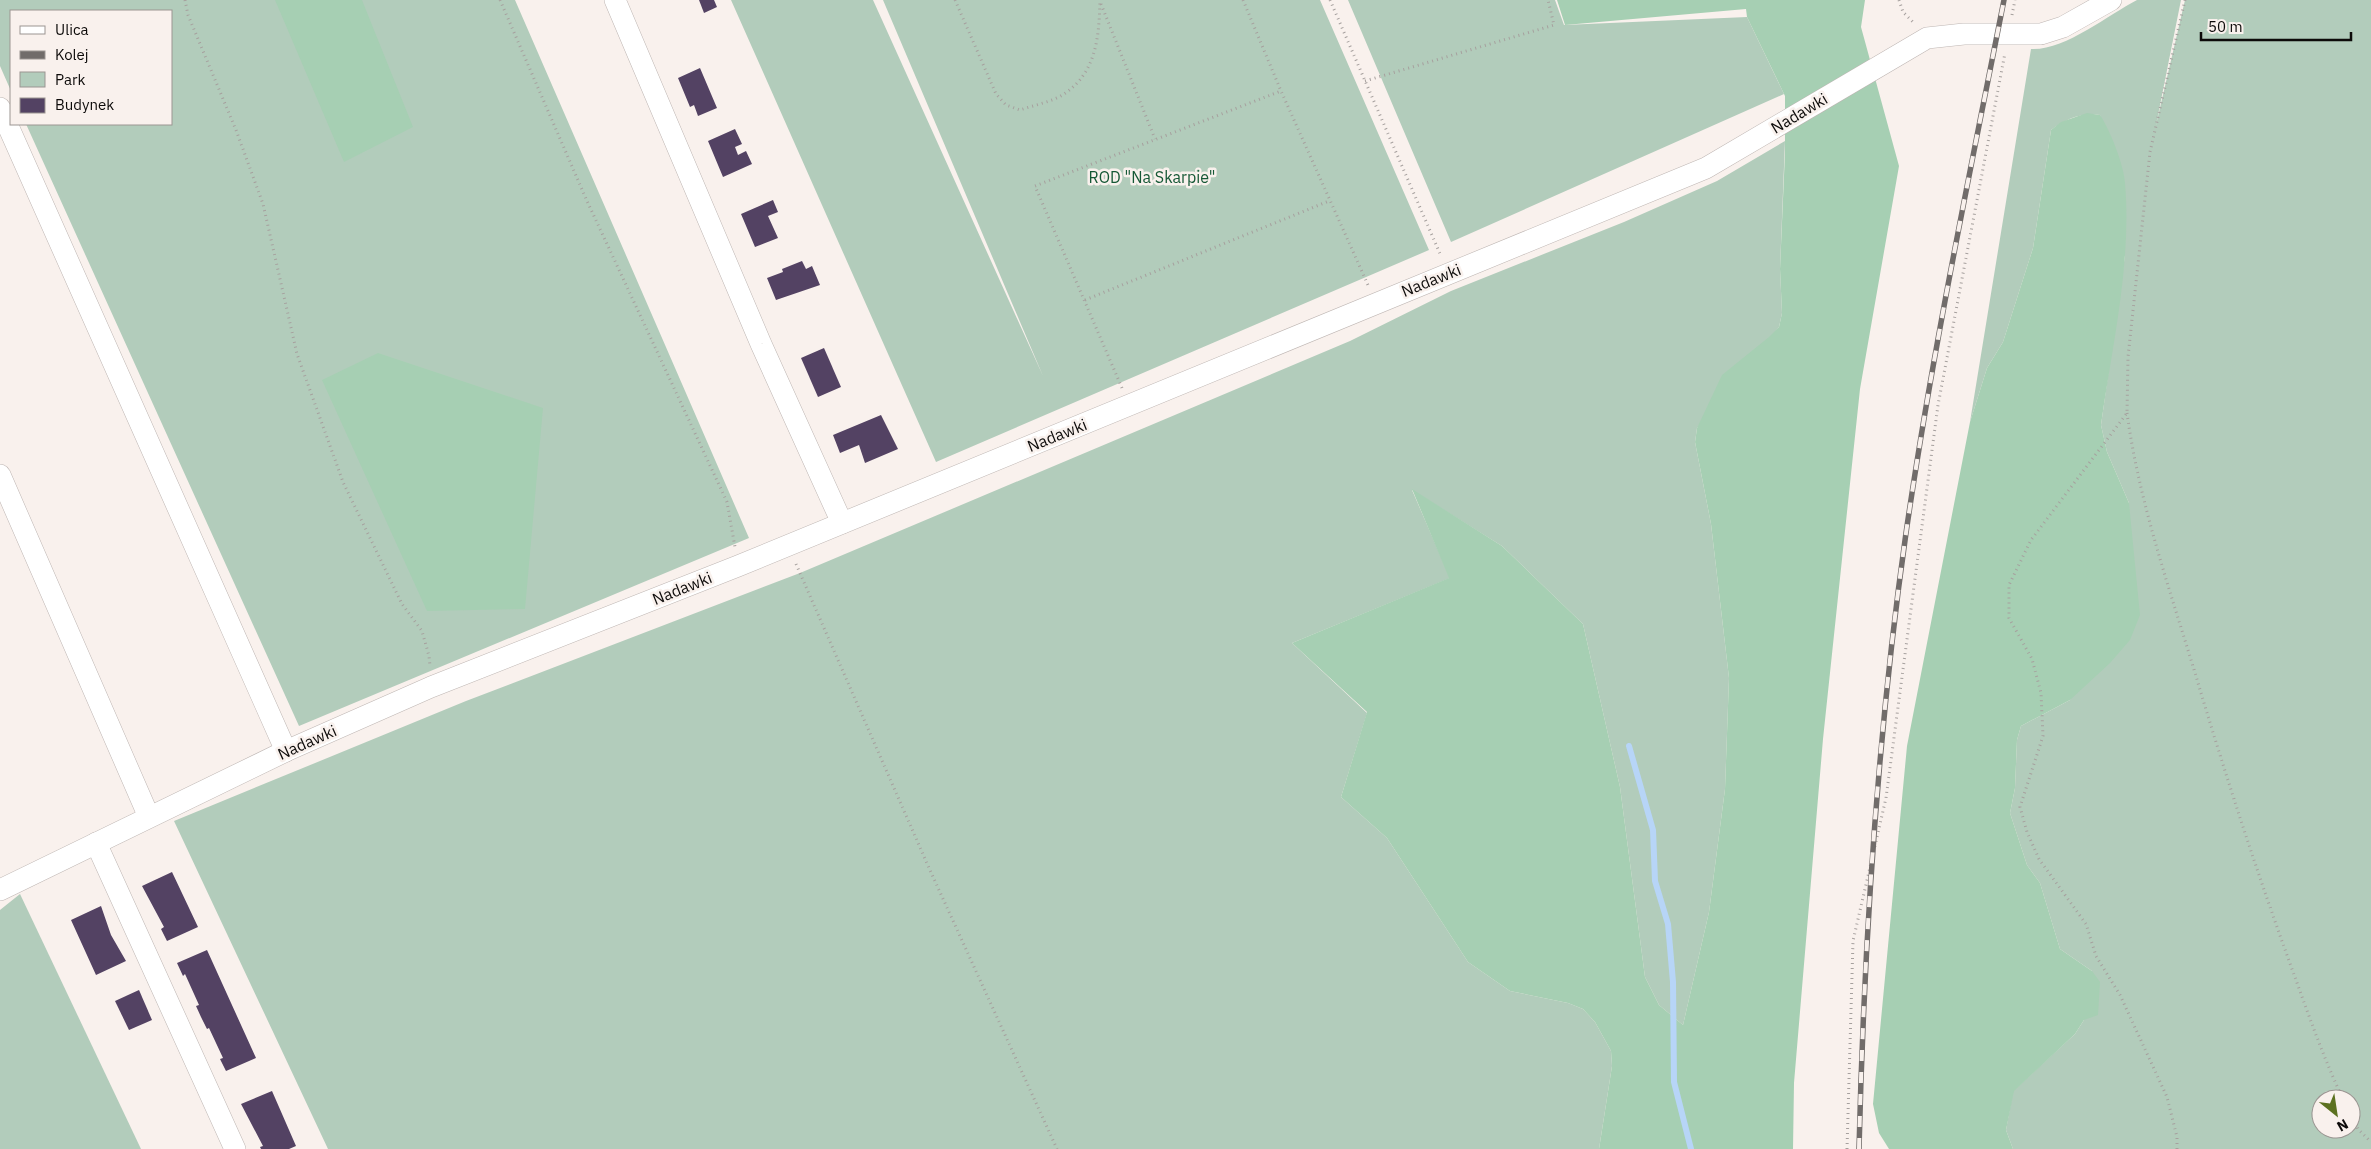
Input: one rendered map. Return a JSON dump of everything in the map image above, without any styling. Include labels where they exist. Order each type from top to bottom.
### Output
[{"type":"street","points":[[616,0],[761,344],[842,523]]},
{"type":"street","name":"Nadawki","points":[[0,890],[286,751],[431,687],[738,566],[1706,168],[1927,38],[1964,34],[2040,34],[2063,27],[2111,0]]},
{"type":"street","points":[[0,108],[286,751]]},
{"type":"street","points":[[0,476],[149,817]]},
{"type":"street","points":[[96,843],[235,1149]]},
{"type":"path","points":[[184,0],[188,15],[236,130],[262,204],[297,354],[347,490],[402,604],[422,630],[429,656],[431,687]]},
{"type":"path","points":[[500,0],[587,202],[727,502],[738,566]]},
{"type":"path","points":[[955,0],[996,94],[1006,105],[1020,110],[1063,95],[1084,78],[1096,51],[1100,1]]},
{"type":"path","points":[[1244,0],[1281,91],[1377,302]]},
{"type":"path","points":[[1330,0],[1430,234],[1449,273]]},
{"type":"path","points":[[1365,81],[1554,25],[1548,0]]},
{"type":"path","points":[[1899,0],[1903,12],[1927,38]]},
{"type":"path","points":[[1847,1149],[1853,941],[1886,798],[1938,405],[2015,0]]},
{"type":"path","points":[[2185,0],[2150,152],[2128,357],[2126,413],[2133,457],[2162,568],[2232,794],[2273,918],[2328,1069],[2338,1089]]},
{"type":"path","points":[[1100,1],[1155,139]]},
{"type":"path","points":[[1129,405],[1035,186],[1281,91]]},
{"type":"path","points":[[1085,300],[1330,201]]},
{"type":"path","points":[[2126,413],[2031,540],[2009,584],[2009,618],[2032,659],[2041,693],[2044,736],[2020,807],[2027,832],[2040,859],[2086,924],[2096,956],[2120,995],[2167,1097],[2177,1137],[2176,1149]]},
{"type":"path","points":[[788,545],[929,868],[1057,1149]]},
{"type":"path","points":[[2361,1132],[2371,1142]]},
{"type":"green space","points":[[0,0],[515,0],[749,538],[299,726],[26,125],[172,125],[172,10],[10,10],[10,89],[0,66]]},
{"type":"green space","points":[[275,0],[362,0],[413,127],[344,162]]},
{"type":"green space","name":"ROD \"Na Skarpie\"","points":[[731,0],[873,0],[1043,376],[883,0],[1320,0],[1429,250],[936,462]]},
{"type":"green space","points":[[1348,0],[1555,0],[1564,25],[1747,17],[1784,94],[1451,242]]},
{"type":"green space","points":[[1557,0],[1865,0],[1861,27],[1899,166],[1860,389],[1823,739],[1794,1083],[1793,1149],[1599,1149],[1612,1066],[1611,1051],[1595,1022],[1583,1009],[1568,1003],[1510,991],[1468,962],[1387,838],[1341,797],[1367,712],[1292,643],[1449,578],[1412,489],[1502,546],[1583,624],[1620,787],[1645,977],[1659,1005],[1683,1025],[1709,912],[1725,789],[1729,678],[1711,524],[1695,442],[1697,428],[1722,375],[1779,327],[1782,313],[1780,269],[1785,152],[1785,96],[1747,17],[1746,9],[1565,25]]},
{"type":"green space","points":[[2137,0],[2181,0],[2156,125],[2185,0],[2371,0],[2371,1149],[2013,1149],[2006,1130],[2013,1091],[2075,1034],[2084,1020],[2092,971],[2060,949],[2040,883],[2027,865],[2010,813],[2015,788],[2017,740],[2021,726],[2070,700],[2129,503],[2107,452],[2101,425],[2125,255],[2100,115],[2093,114],[2074,117],[2051,130],[2033,248],[2003,342],[1987,368],[1970,422],[2031,49],[2057,44],[2086,31]]},
{"type":"green space","points":[[2087,113],[2100,115],[2104,121],[2119,158],[2125,183],[2126,243],[2123,274],[2101,425],[2107,452],[2129,503],[2140,615],[2130,640],[2110,663],[2070,700],[2021,726],[2017,740],[2015,788],[2010,813],[2027,865],[2040,883],[2060,949],[2092,971],[2100,982],[2098,1015],[2084,1020],[2075,1034],[2014,1091],[2006,1130],[2013,1149],[1889,1149],[1879,1133],[1873,1104],[1907,746],[1970,422],[1987,368],[2003,342],[2033,248],[2051,130],[2061,122]]},
{"type":"green space","points":[[1785,141],[1780,269],[1782,313],[1779,327],[1697,428],[1695,442],[1711,524],[1729,678],[1725,789],[1709,912],[1683,1025],[1659,1005],[1645,977],[1620,787],[1583,624],[1502,546],[1412,490],[1450,578],[1292,643],[1367,713],[1341,797],[1387,838],[1468,962],[1510,991],[1568,1003],[1583,1009],[1595,1022],[1611,1051],[1612,1066],[1599,1149],[328,1149],[174,821],[466,701],[800,573],[1350,341],[1451,291],[1624,222],[1717,181]]},
{"type":"green space","points":[[378,353],[543,408],[525,609],[427,611],[322,380]]},
{"type":"green space","points":[[20,894],[141,1149],[0,1149],[0,910]]},
{"type":"building","points":[[699,0],[714,0],[717,7],[704,13]]},
{"type":"building","points":[[700,68],[717,108],[698,116],[694,105],[690,107],[678,78]]},
{"type":"building","points":[[735,129],[742,144],[735,147],[738,155],[746,151],[752,164],[723,177],[708,141]]},
{"type":"building","points":[[773,200],[778,212],[768,216],[778,238],[755,247],[741,214]]},
{"type":"building","points":[[802,261],[806,269],[812,266],[820,285],[776,300],[767,278],[783,272],[782,269]]},
{"type":"building","points":[[824,348],[841,387],[818,397],[801,358]]},
{"type":"building","points":[[881,415],[898,449],[865,463],[859,445],[840,453],[833,435]]},
{"type":"building","points":[[172,872],[198,927],[167,941],[161,929],[164,927],[142,886]]},
{"type":"building","points":[[101,906],[111,935],[126,961],[96,975],[71,920]]},
{"type":"building","points":[[207,950],[256,1058],[226,1071],[220,1059],[223,1058],[196,1006],[199,1005],[185,974],[183,976],[177,963]]},
{"type":"building","points":[[139,990],[152,1020],[129,1030],[115,1001]]},
{"type":"building","points":[[272,1091],[296,1146],[289,1149],[261,1149],[260,1147],[263,1146],[241,1104]]},
{"type":"waterway","points":[[1629,746],[1653,830],[1655,881],[1668,924],[1673,982],[1674,1082],[1691,1149]]},
{"type":"railway","points":[[1859,1149],[1864,995],[1873,840],[1896,610],[1927,399],[2004,0]]}]
